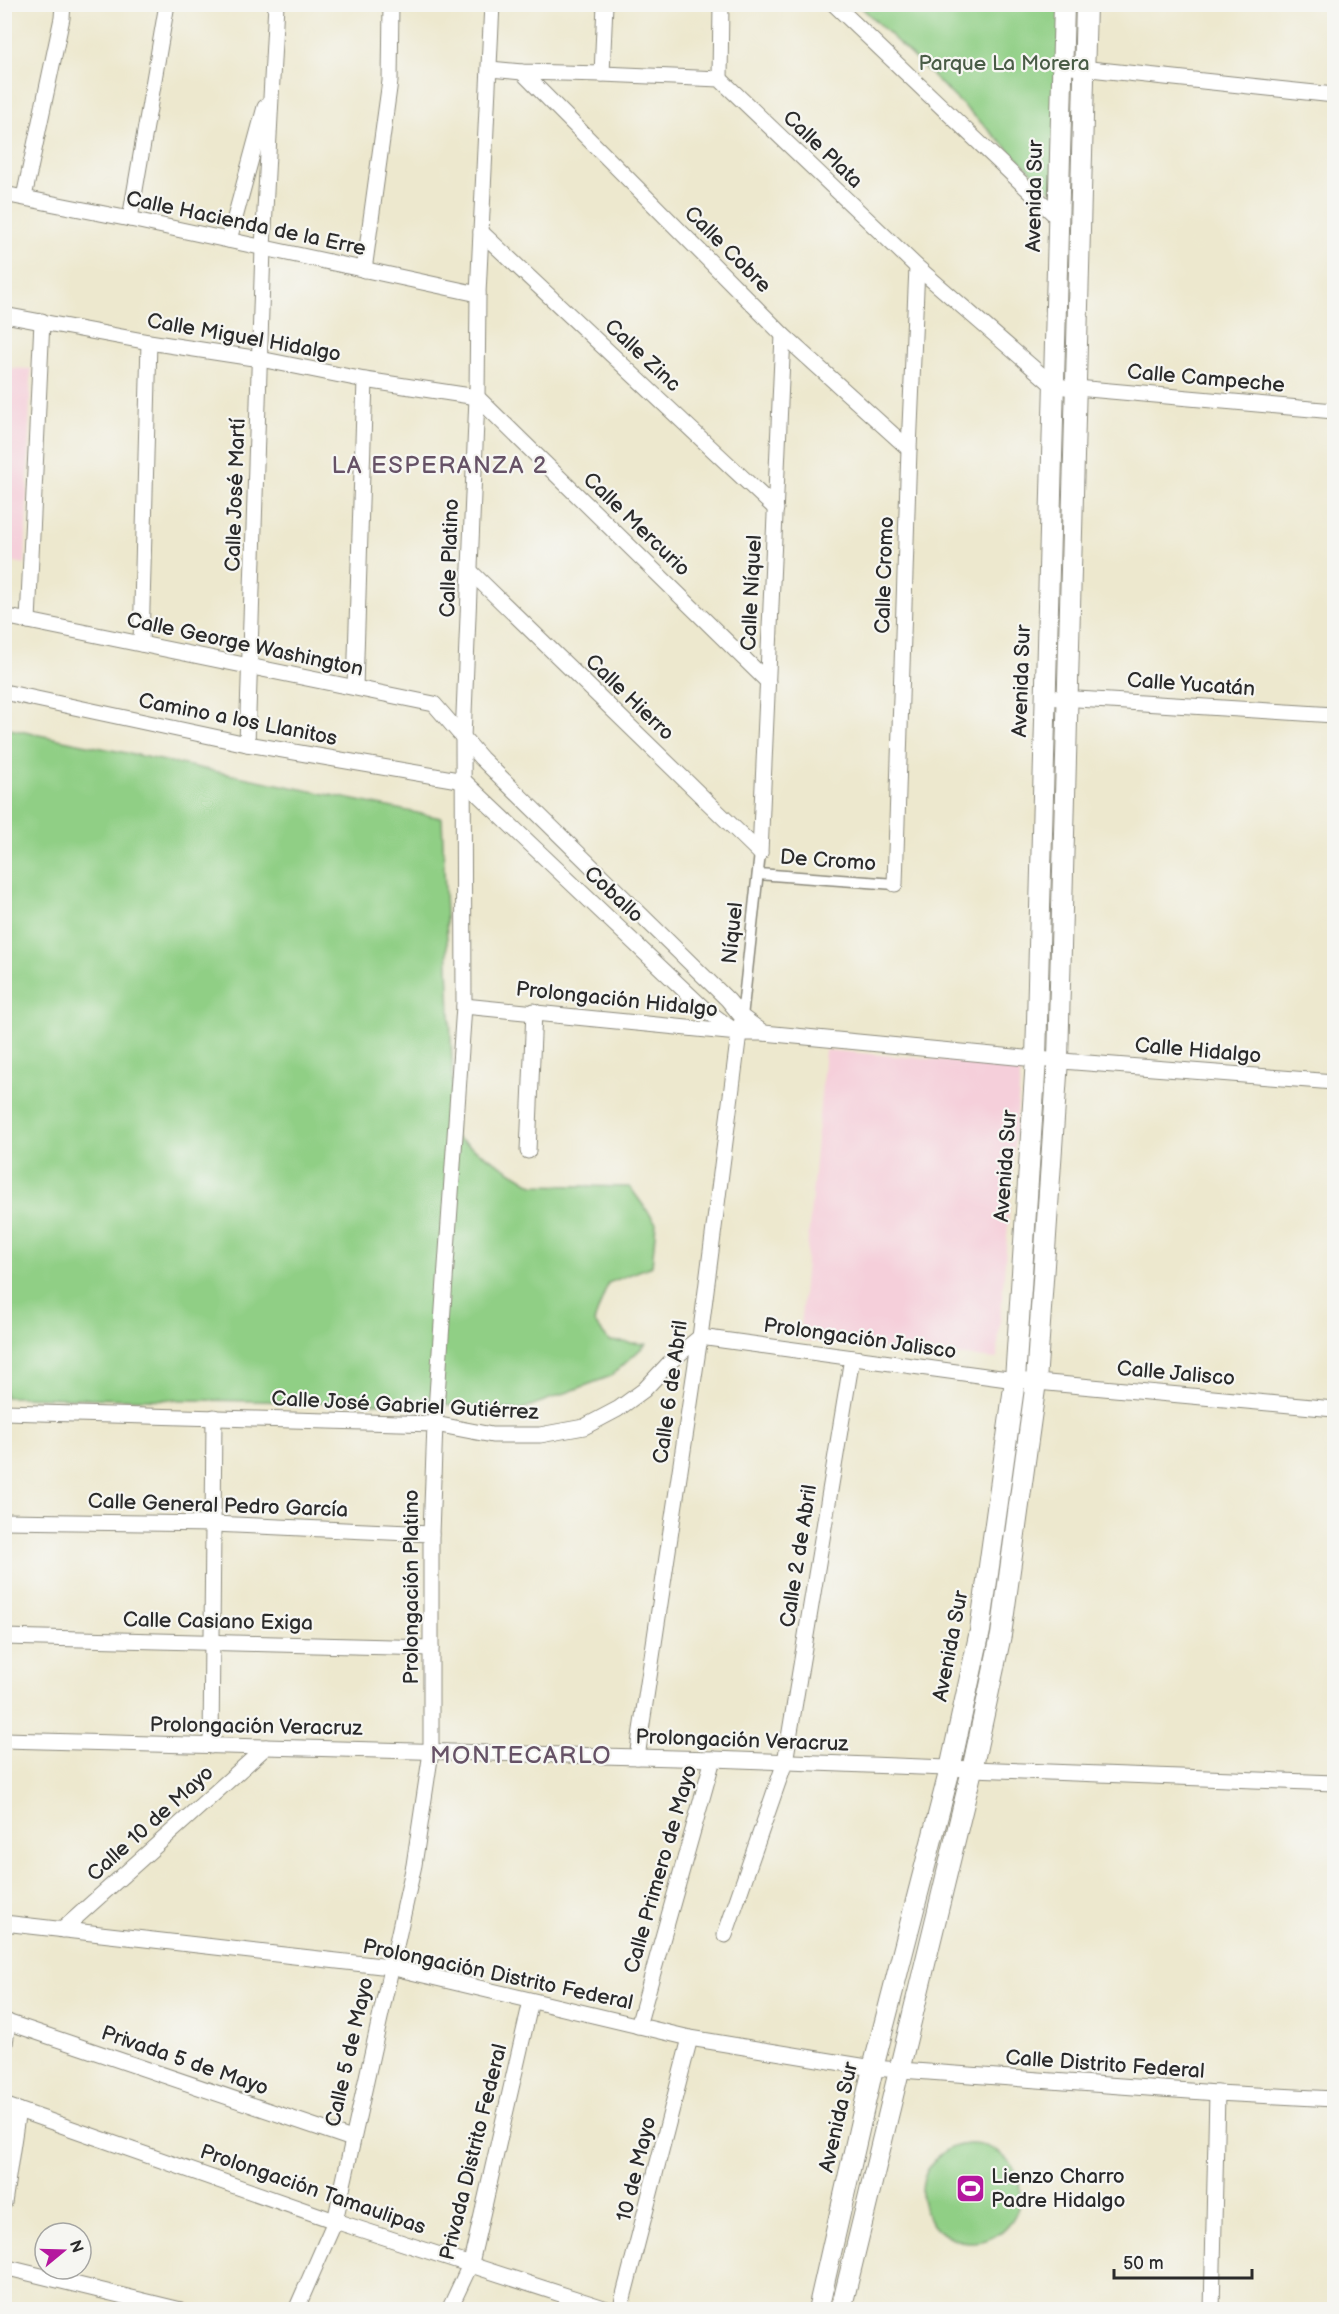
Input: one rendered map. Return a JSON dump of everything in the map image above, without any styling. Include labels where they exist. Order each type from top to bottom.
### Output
[{"type":"main road","name":"Avenida Sur","points":[[818,2310],[873,2068],[950,1769],[980,1631],[1015,1380],[1036,1059],[1064,4]]},
{"type":"main road","points":[[823,2290],[842,2302],[972,1770],[1001,1635],[1036,1382],[1058,1060],[1086,4]]},
{"type":"street","points":[[24,197],[63,4]]},
{"type":"street","points":[[130,219],[167,4]]},
{"type":"street","points":[[229,240],[273,77],[276,4]]},
{"type":"street","points":[[364,270],[390,81],[391,4]]},
{"type":"street","name":"Calle Platino","points":[[464,1006],[463,738],[477,396],[478,294],[492,4]]},
{"type":"street","points":[[602,74],[605,4]]},
{"type":"street","points":[[490,69],[720,79],[721,4]]},
{"type":"street","points":[[834,4],[1058,218]]},
{"type":"street","points":[[1062,66],[1335,95]]},
{"type":"street","name":"Calle Cobre","points":[[522,72],[783,335],[909,449]]},
{"type":"street","name":"Calle José Martí","points":[[247,744],[263,248],[273,77]]},
{"type":"street","name":"Calle Plata","points":[[720,79],[917,267],[1054,387]]},
{"type":"street","name":"Calle Hacienda de la Erre","points":[[4,194],[478,294]]},
{"type":"street","name":"Calle Zinc","points":[[481,232],[776,509]]},
{"type":"street","name":"Calle Cromo","points":[[895,884],[917,267]]},
{"type":"street","name":"Calle Miguel Hidalgo","points":[[4,315],[149,342],[260,359],[365,380],[477,396]]},
{"type":"street","points":[[28,621],[42,321]]},
{"type":"street","name":"Calle Níquel","points":[[760,853],[783,335]]},
{"type":"street","points":[[141,644],[149,342]]},
{"type":"street","points":[[355,687],[365,380]]},
{"type":"street","points":[[1054,387],[1075,388]]},
{"type":"street","name":"Calle Campeche","points":[[1075,388],[1335,411]]},
{"type":"street","name":"Calle Mercurio","points":[[477,396],[768,682]]},
{"type":"street","name":"Calle Hierro","points":[[470,571],[760,853]]},
{"type":"street","name":"Calle George Washington","points":[[4,616],[434,704],[481,758]]},
{"type":"street","name":"Camino a los Llanitos","points":[[4,692],[247,744],[464,781]]},
{"type":"street","name":"Calle Yucatán","points":[[1045,697],[1335,715]]},
{"type":"street","name":"Coballo","points":[[481,758],[729,1000],[742,1017]]},
{"type":"street","name":"Coballo","points":[[464,781],[702,1007],[738,1033]]},
{"type":"street","name":"Níquel","points":[[742,1017],[760,853]]},
{"type":"street","name":"De Cromo","points":[[758,874],[895,884]]},
{"type":"street","name":"Prolongación Hidalgo","points":[[464,1006],[534,1011],[738,1033],[764,1033],[1058,1060]]},
{"type":"street","name":"Prolongación Platino","points":[[432,1752],[431,1534],[435,1424],[464,1006]]},
{"type":"street","points":[[689,1027],[702,1007]]},
{"type":"street","points":[[528,1151],[534,1011]]},
{"type":"street","name":"Prolongación Hidalgo","points":[[742,1017],[764,1033]]},
{"type":"street","name":"Calle 6 de Abril","points":[[637,1757],[700,1337],[738,1033],[742,1017]]},
{"type":"street","name":"Calle Hidalgo","points":[[1058,1060],[1335,1082]]},
{"type":"street","name":"Calle José Gabriel Gutiérrez","points":[[4,1412],[214,1416],[435,1424],[492,1435],[540,1435],[584,1427],[618,1409],[644,1390],[672,1360],[700,1337]]},
{"type":"street","name":"Prolongación Jalisco","points":[[700,1337],[1015,1380]]},
{"type":"street","name":"Calle 2 de Abril","points":[[725,1935],[785,1762],[852,1358]]},
{"type":"street","name":"Calle Jalisco","points":[[1015,1380],[1335,1409]]},
{"type":"street","points":[[211,1746],[214,1416]]},
{"type":"street","name":"Calle General Pedro García","points":[[4,1521],[213,1524],[431,1534]]},
{"type":"street","name":"Calle Casiano Exiga","points":[[4,1637],[431,1648]]},
{"type":"street","name":"Prolongación Veracruz","points":[[4,1740],[713,1759],[1335,1783]]},
{"type":"street","name":"Calle 10 de Mayo","points":[[62,1930],[266,1747]]},
{"type":"street","name":"Calle 5 de Mayo","points":[[296,2310],[335,2221],[414,1865],[432,1752]]},
{"type":"street","name":"Calle Primero de Mayo","points":[[638,2026],[713,1759]]},
{"type":"street","name":"Prolongación Distrito Federal","points":[[4,1923],[390,1967],[690,2038],[873,2068]]},
{"type":"street","name":"Privada Distrito Federal","points":[[449,2310],[471,2263],[531,2001]]},
{"type":"street","points":[[4,2051],[6,2021]]},
{"type":"street","name":"Privada 5 de Mayo","points":[[6,2021],[352,2139]]},
{"type":"street","name":"10 de Mayo","points":[[621,2310],[690,2038]]},
{"type":"street","name":"Calle Distrito Federal","points":[[873,2068],[1217,2093],[1335,2099]]},
{"type":"street","points":[[1212,2310],[1217,2093]]},
{"type":"street","points":[[4,2203],[11,2108]]},
{"type":"street","name":"Prolongación Tamaulipas","points":[[11,2108],[335,2221],[471,2263],[610,2310]]},
{"type":"street","points":[[4,2267],[147,2305],[181,2310]]},
{"type":"shaded area","points":[[5,368],[31,369],[25,564],[5,560]]},
{"type":"shaded area","points":[[825,1050],[1021,1067],[997,1359],[799,1340]]},
{"type":"green space","name":"Parque La Morera","points":[[859,5],[1063,5],[1058,197]]},
{"type":"green space","points":[[5,728],[442,818],[455,1137],[533,1185],[630,1187],[656,1223],[652,1266],[608,1283],[594,1322],[609,1341],[646,1344],[611,1376],[520,1410],[434,1404],[5,1397]]},
{"type":"green space","name":"Lienzo Charro Padre Hidalgo","points":[[971,2144],[990,2148],[1005,2159],[1016,2174],[1020,2193],[1016,2212],[1005,2227],[990,2238],[971,2242],[952,2238],[937,2227],[926,2212],[922,2193],[926,2174],[937,2159],[952,2148]]},
{"type":"place","name":"Lienzo Charro Padre Hidalgo","points":[[970,2188]]},
{"type":"district","name":"LA ESPERANZA 2","points":[[440,465]]},
{"type":"district","name":"MONTECARLO","points":[[521,1755]]}]
